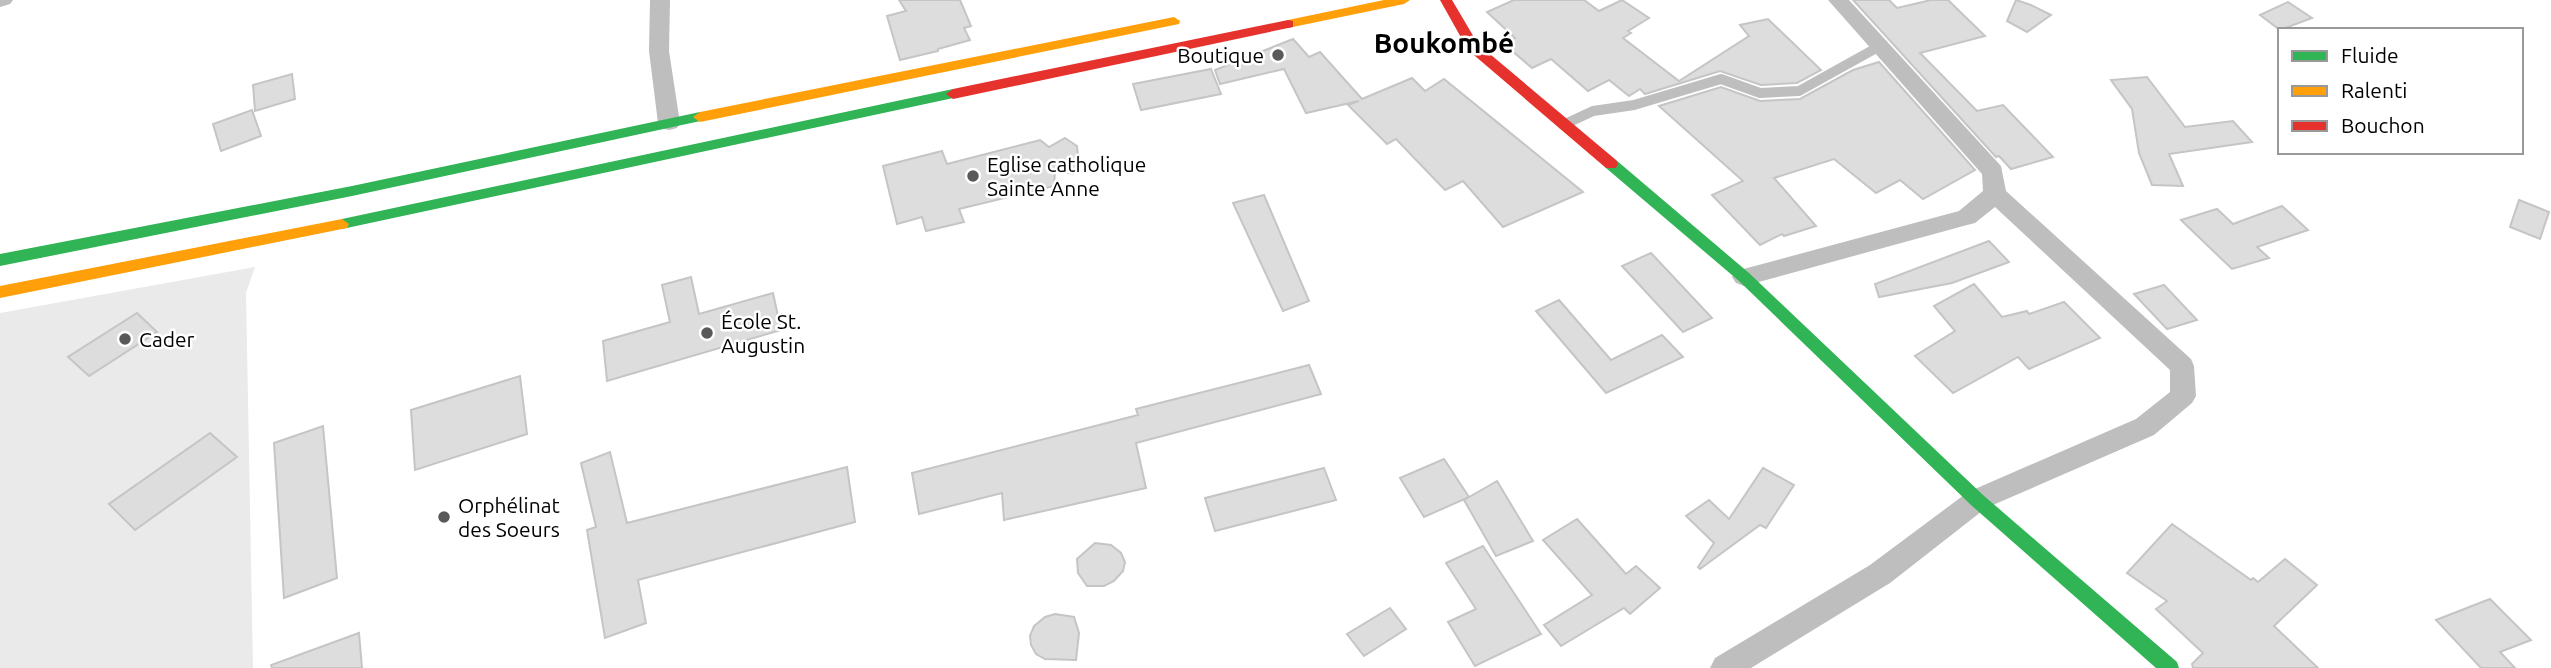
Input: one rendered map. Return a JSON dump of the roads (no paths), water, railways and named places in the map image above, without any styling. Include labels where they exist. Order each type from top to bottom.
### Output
[{"type":"main road","points":[[0,292],[367,219],[676,151],[1404,0]]},
{"type":"main road","points":[[1446,0],[1473,47],[1744,277],[1977,500],[2170,668]]},
{"type":"main road","points":[[0,260],[352,191],[669,123],[1188,18]]},
{"type":"street","points":[[660,0],[659,51],[669,123]]},
{"type":"street","points":[[1725,668],[1880,573],[1977,500],[2145,427],[2183,396],[2182,366],[1995,194],[1993,172],[1838,0]]},
{"type":"street","points":[[1744,277],[1967,217],[1995,194]]},
{"type":"lane","points":[[1563,125],[1593,111],[1634,105],[1721,79],[1760,93],[1799,91],[1880,46]]},
{"type":"place","name":"Boutique","points":[[1278,55]]},
{"type":"place","name":"Eglise catholique Sainte Anne","points":[[973,176]]},
{"type":"place","name":"École St. Augustin","points":[[707,333]]},
{"type":"place","name":"Cader","points":[[125,339]]},
{"type":"place","name":"Orphélinat des Soeurs","points":[[444,517]]},
{"type":"district","name":"Boukombé","points":[[1444,42]]}]
